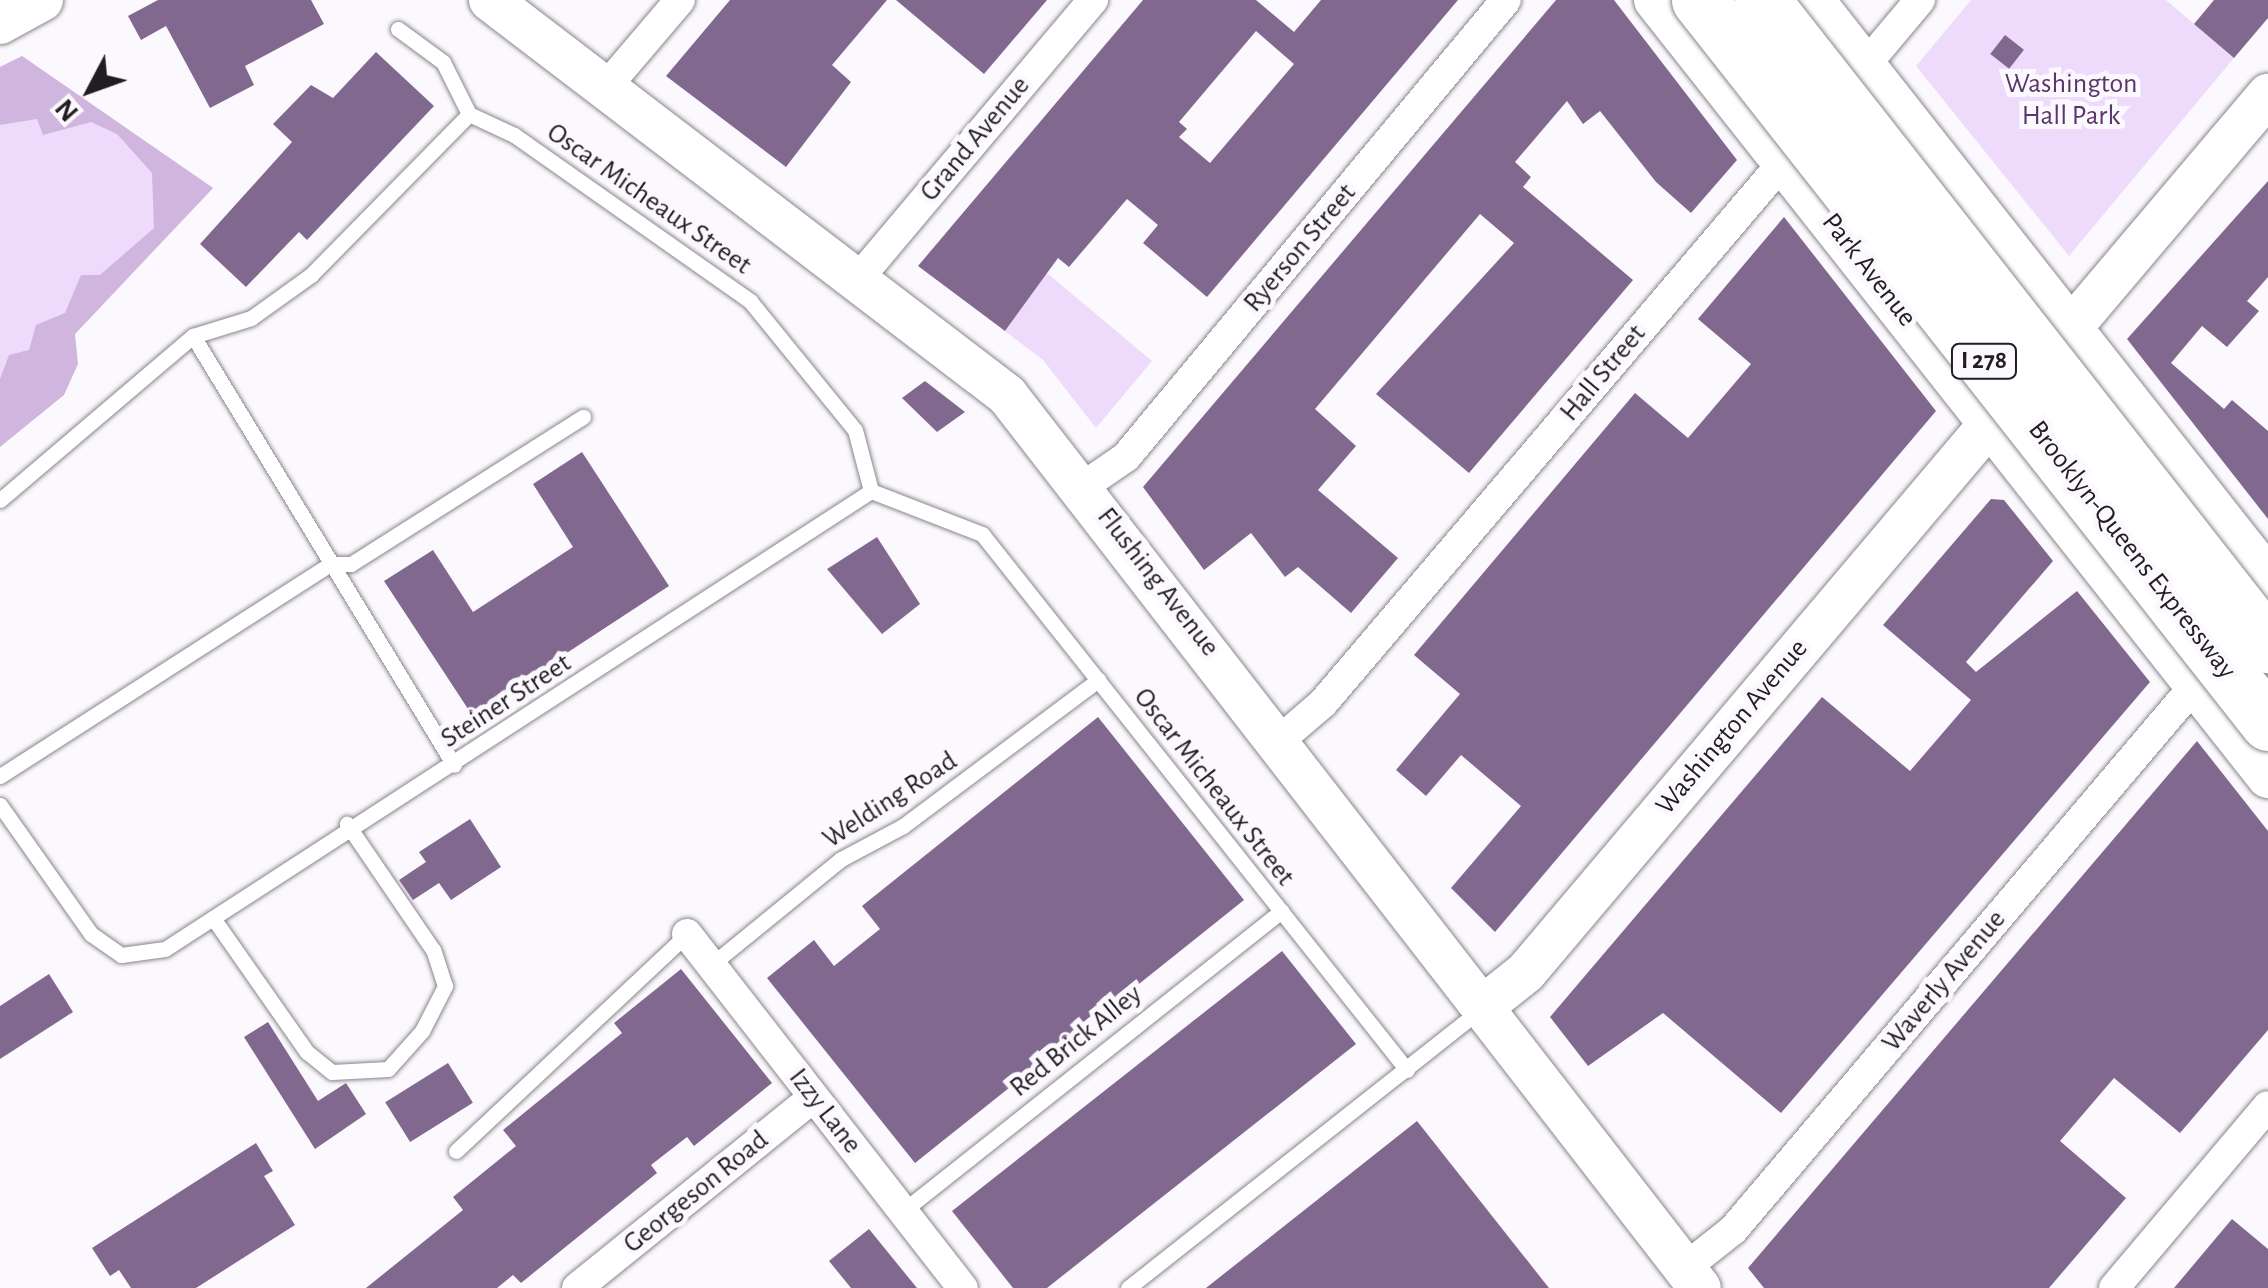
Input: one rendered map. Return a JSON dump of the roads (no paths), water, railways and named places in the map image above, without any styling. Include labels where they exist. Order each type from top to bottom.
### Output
[{"type":"highway","name":"Brooklyn-Queens Expressway","points":[[1700,0],[2268,723]]},
{"type":"highway","name":"Brooklyn-Queens Expressway","points":[[1762,0],[2268,645]]},
{"type":"main road","points":[[0,23],[42,0]]},
{"type":"main road","name":"Flushing Avenue","points":[[490,0],[1007,394],[1084,486],[1280,740],[1476,1014],[1692,1278]]},
{"type":"main road","name":"Park Avenue","points":[[1654,0],[2268,777]]},
{"type":"main road","points":[[1813,0],[2268,578]]},
{"type":"main road","name":"Washington Avenue","points":[[1476,1014],[1526,972],[2268,95]]},
{"type":"street","points":[[606,87],[680,0]]},
{"type":"street","name":"Grand Avenue","points":[[858,279],[1094,0]]},
{"type":"street","name":"Ryerson Street","points":[[1084,486],[1126,457],[1506,0]]},
{"type":"street","name":"Hall Street","points":[[1280,740],[1323,703],[1920,0]]},
{"type":"street","name":"Waverly Avenue","points":[[1692,1278],[2195,685]]},
{"type":"street","name":"Izzy Lane","points":[[687,934],[964,1288]]},
{"type":"street","name":"Georgeson Road","points":[[577,1288],[814,1096]]},
{"type":"street","points":[[2114,1288],[2268,1106]]},
{"type":"lane","points":[[0,500],[192,336],[251,318],[311,275],[469,114],[443,62],[398,29]]},
{"type":"lane","name":"Oscar Micheaux Street","points":[[469,114],[514,134],[750,301],[855,430],[871,490],[982,534],[1408,1070]]},
{"type":"lane","points":[[192,336],[454,765]]},
{"type":"lane","points":[[0,776],[330,564],[350,564],[584,417]]},
{"type":"lane","name":"Steiner Street","points":[[0,805],[91,934],[121,956],[165,948],[348,824],[454,765],[871,490]]},
{"type":"lane","name":"Welding Road","points":[[712,965],[841,859],[903,826],[1098,680]]},
{"type":"lane","points":[[213,918],[307,1052],[332,1072],[388,1070],[445,986],[433,950],[348,824]]},
{"type":"lane","name":"Red Brick Alley","points":[[904,1211],[1281,911]]},
{"type":"lane","points":[[456,1150],[687,934]]},
{"type":"lane","name":"Washington Avenue","points":[[1128,1288],[1476,1014]]},
{"type":"park label","name":"Washington Hall Park","points":[[2071,100]]}]
